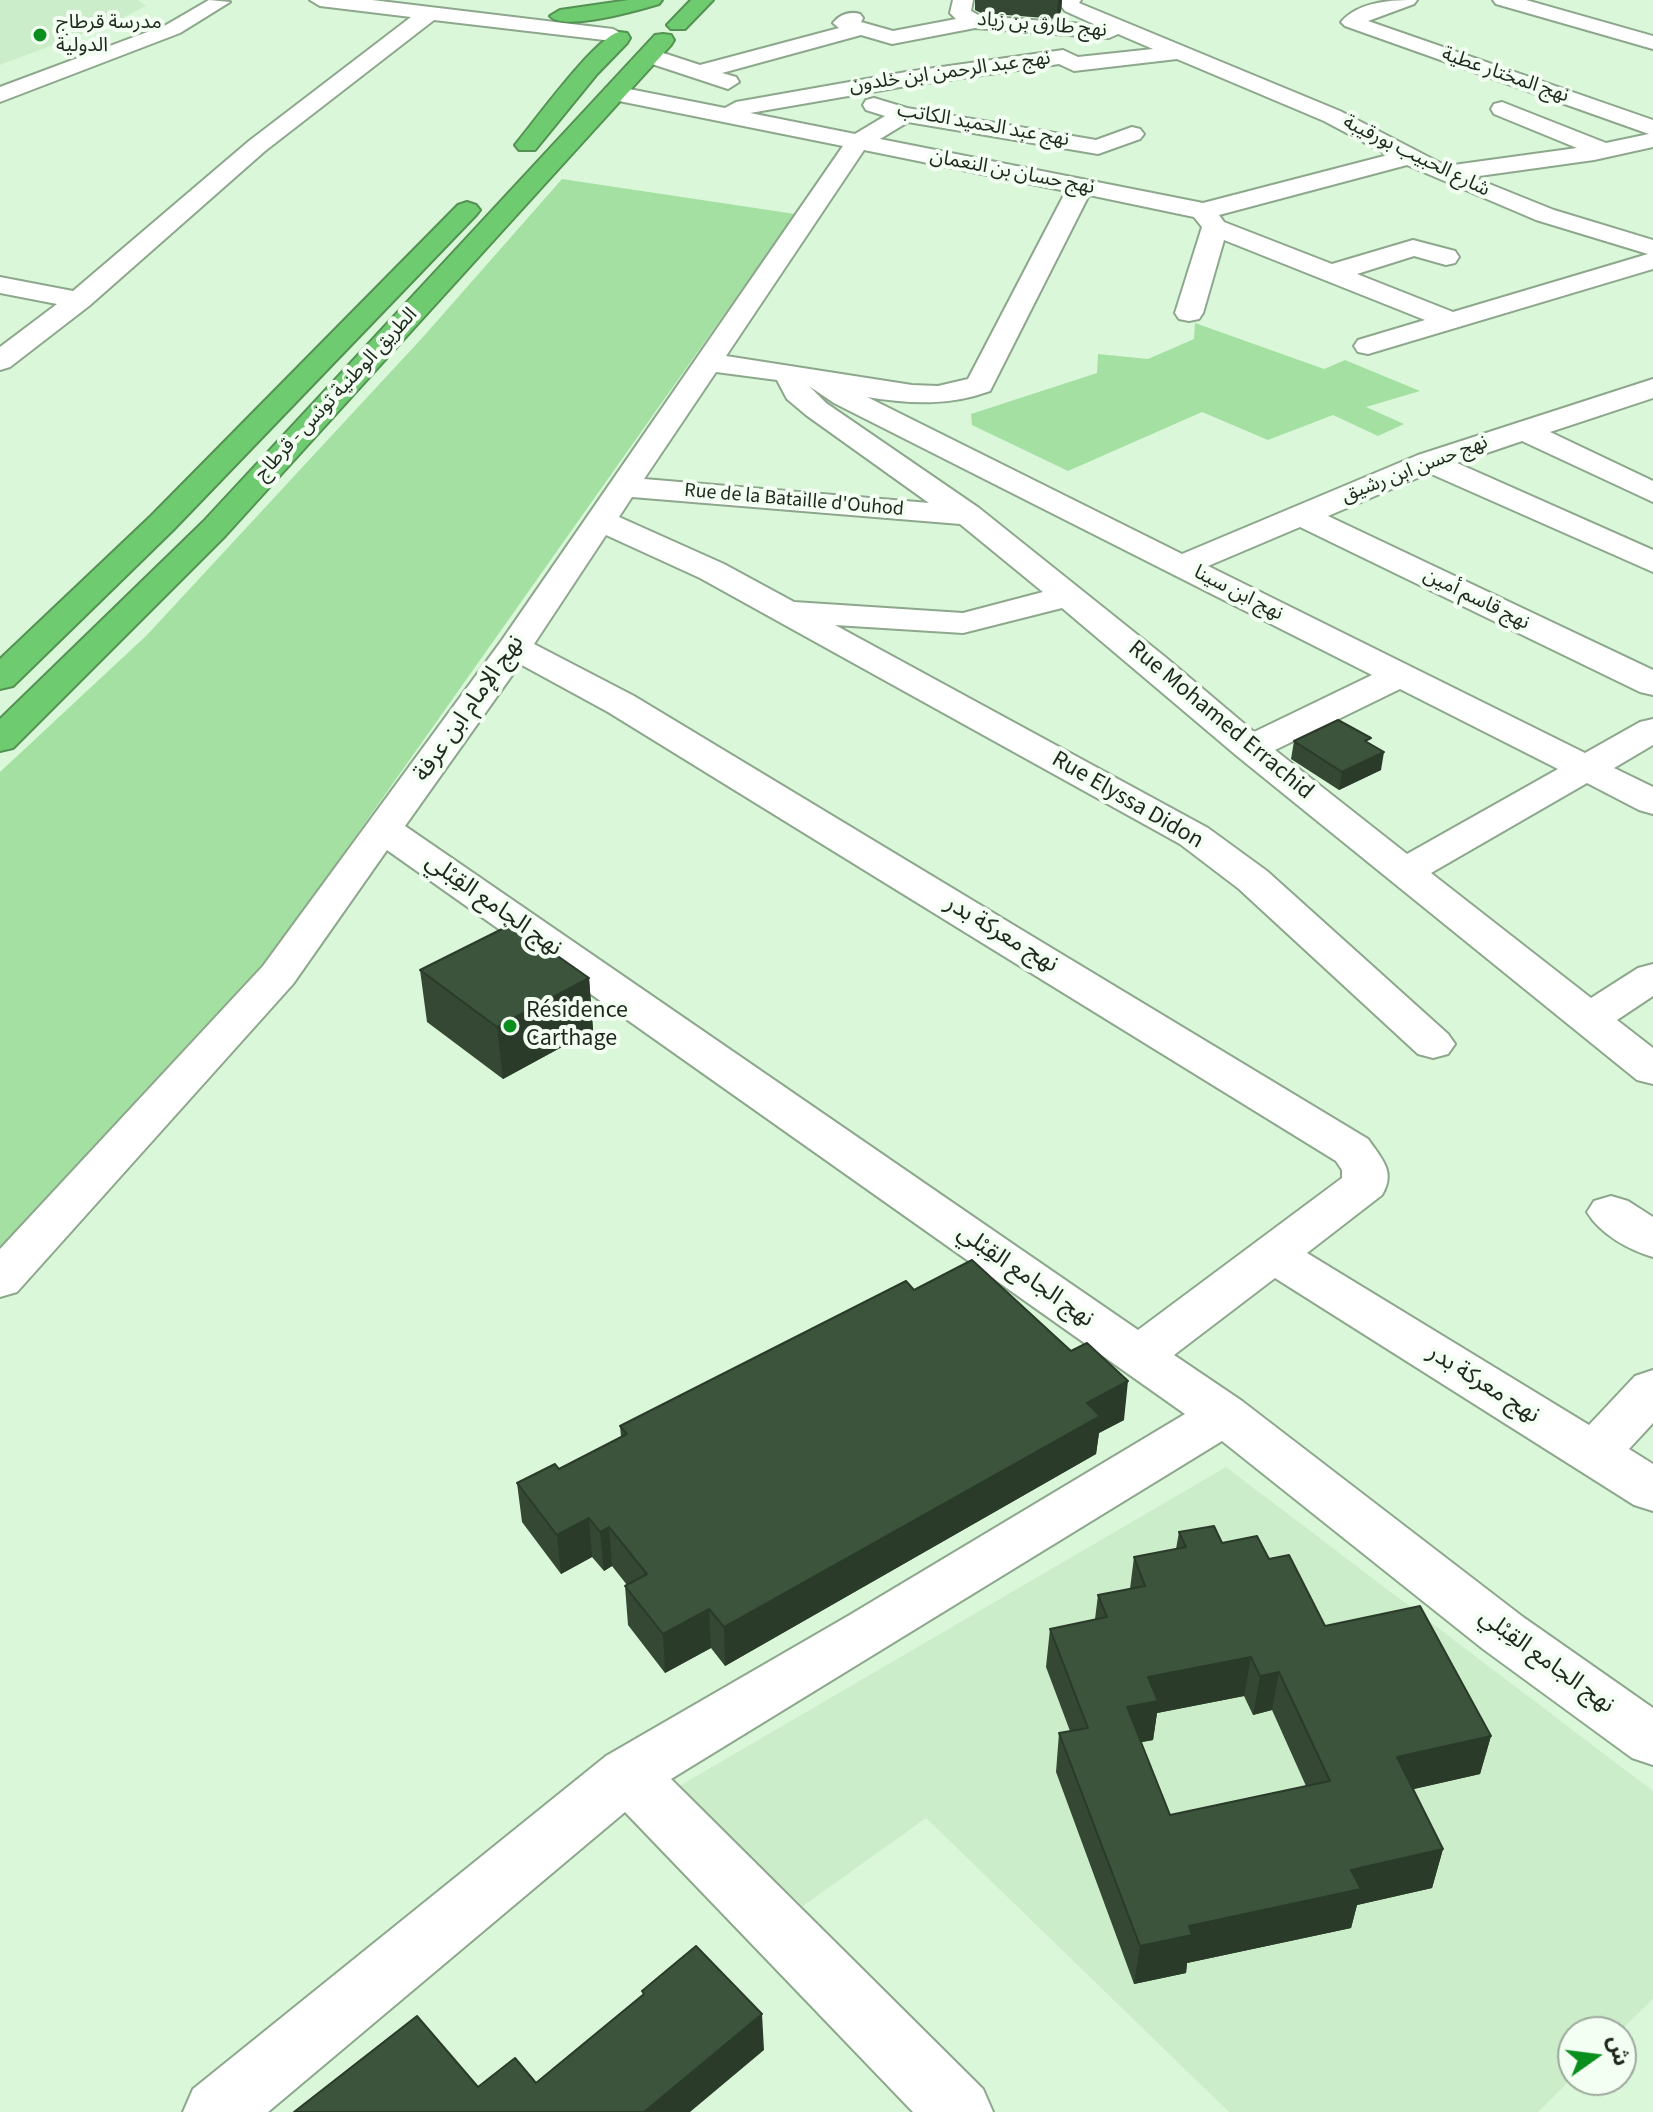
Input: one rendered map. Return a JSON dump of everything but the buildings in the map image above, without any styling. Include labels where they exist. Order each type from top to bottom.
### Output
[{"type":"highway","points":[[560,16],[616,10],[652,0]]},
{"type":"highway","points":[[512,162],[623,29],[660,0]]},
{"type":"highway","name":"الطريق الوطنية تونس - قرطاج","points":[[0,740],[214,529],[703,0]]},
{"type":"highway","points":[[538,26],[575,47],[589,69]]},
{"type":"highway","points":[[623,29],[639,41],[663,40]]},
{"type":"highway","name":"الطريق الوطنية تونس - قرطاج","points":[[0,678],[162,523],[490,185]]},
{"type":"street","points":[[0,83],[150,24],[176,6],[179,0]]},
{"type":"street","points":[[195,0],[231,2]]},
{"type":"street","points":[[320,0],[434,4],[560,16],[623,29]]},
{"type":"street","name":"نهج طارق بن زياد","points":[[963,0],[960,13],[975,22],[1139,34]]},
{"type":"street","name":"شارع الحبيب بورقيبة","points":[[1071,0],[1069,3],[1072,7],[1332,116],[1441,173],[1545,215],[1653,248]]},
{"type":"street","name":"نهج المختار عطية","points":[[1407,0],[1353,20],[1356,25],[1653,128]]},
{"type":"street","points":[[1503,0],[1653,43]]},
{"type":"street","points":[[0,95],[173,29],[231,2]]},
{"type":"street","points":[[434,4],[538,26],[623,29]]},
{"type":"street","points":[[0,361],[79,300],[257,146],[434,4]]},
{"type":"street","points":[[699,72],[861,22],[896,38],[975,22]]},
{"type":"street","points":[[1028,27],[1075,68]]},
{"type":"street","points":[[663,40],[699,72],[779,100]]},
{"type":"street","name":"نهج عبد الرحمن ابن خلدون","points":[[717,113],[835,90],[1075,68],[1183,52]]},
{"type":"street","name":"نهج عبد الحميد الكاتب","points":[[835,90],[904,114],[1098,147],[1132,134]]},
{"type":"street","name":"نهج حسان بن النعمان","points":[[614,93],[1081,186],[1209,219],[1231,204],[1408,157]]},
{"type":"street","points":[[1502,109],[1605,151]]},
{"type":"street","name":"نهج الإمام ابن عرفة","points":[[0,1280],[278,975],[514,647],[707,362],[762,347],[857,143],[904,114]]},
{"type":"street","points":[[1441,173],[1605,151],[1653,140]]},
{"type":"street","points":[[1187,184],[1231,204]]},
{"type":"street","points":[[707,362],[762,347],[825,382],[944,395],[966,392],[980,385],[1081,186]]},
{"type":"street","points":[[1189,313],[1209,219],[1449,320]]},
{"type":"street","points":[[1332,273],[1413,248],[1446,257]]},
{"type":"street","points":[[1368,346],[1653,261]]},
{"type":"street","points":[[0,285],[79,300]]},
{"type":"street","name":"Rue Mohamed Errachid","points":[[762,347],[797,393],[816,409],[968,515],[1152,663],[1250,748],[1653,1070]]},
{"type":"street","name":"نهج ابن سينا","points":[[825,382],[844,397],[1653,802]]},
{"type":"street","name":"نهج حسن ابن رشيق","points":[[1181,566],[1429,462],[1653,388]]},
{"type":"street","points":[[1522,430],[1653,493]]},
{"type":"street","points":[[1429,462],[1653,562]]},
{"type":"street","name":"Rue de la Bataille d'Ouhod","points":[[621,487],[968,515]]},
{"type":"street","name":"نهج قاسم أمين","points":[[1300,515],[1653,684]]},
{"type":"street","name":"Rue Elyssa Didon","points":[[601,521],[712,571],[1194,836],[1253,880],[1433,1044]]},
{"type":"street","name":"Rue Elyssa Didon","points":[[784,611],[963,623],[1067,596]]},
{"type":"street","name":"نهج معركة بدر","points":[[514,647],[621,704],[1352,1150],[1365,1169],[1365,1184],[1138,1356]]},
{"type":"street","points":[[1250,748],[1399,676]]},
{"type":"street","points":[[1406,871],[1653,730]]},
{"type":"street","name":"نهج الجامع القِبْلي","points":[[384,830],[1224,1415],[1503,1633],[1653,1740]]},
{"type":"street","points":[[1590,1018],[1653,977]]},
{"type":"street","points":[[1611,1212],[1653,1240]]},
{"type":"street","name":"نهج معركة بدر","points":[[1273,1254],[1653,1490]]},
{"type":"street","points":[[1594,1454],[1653,1389]]},
{"type":"street","points":[[217,2112],[627,1774],[868,1632],[1224,1415]]},
{"type":"street","points":[[627,1774],[959,2112]]},
{"type":"shaded area","name":"مدرسة قرطاج الدولية","points":[[0,0],[138,0],[146,6],[114,22],[0,65]]},
{"type":"shaded area","points":[[1226,1467],[1653,1791],[1653,1999],[1635,2016],[1557,2016],[1557,2093],[1538,2112],[1229,2112],[926,1818],[803,1906],[676,1788]]},
{"type":"green space","points":[[562,179],[795,214],[252,983],[0,1269],[0,772],[147,635],[423,337]]},
{"type":"green space","points":[[1195,323],[1324,369],[1345,360],[1420,391],[1366,407],[1404,424],[1378,436],[1333,415],[1268,440],[1202,412],[1068,471],[972,425],[971,414],[1097,373],[1098,354],[1148,359],[1194,339]]},
{"type":"place","name":"مدرسة قرطاج الدولية","points":[[40,35]]},
{"type":"place","name":"Résidence Carthage","points":[[510,1026]]}]
